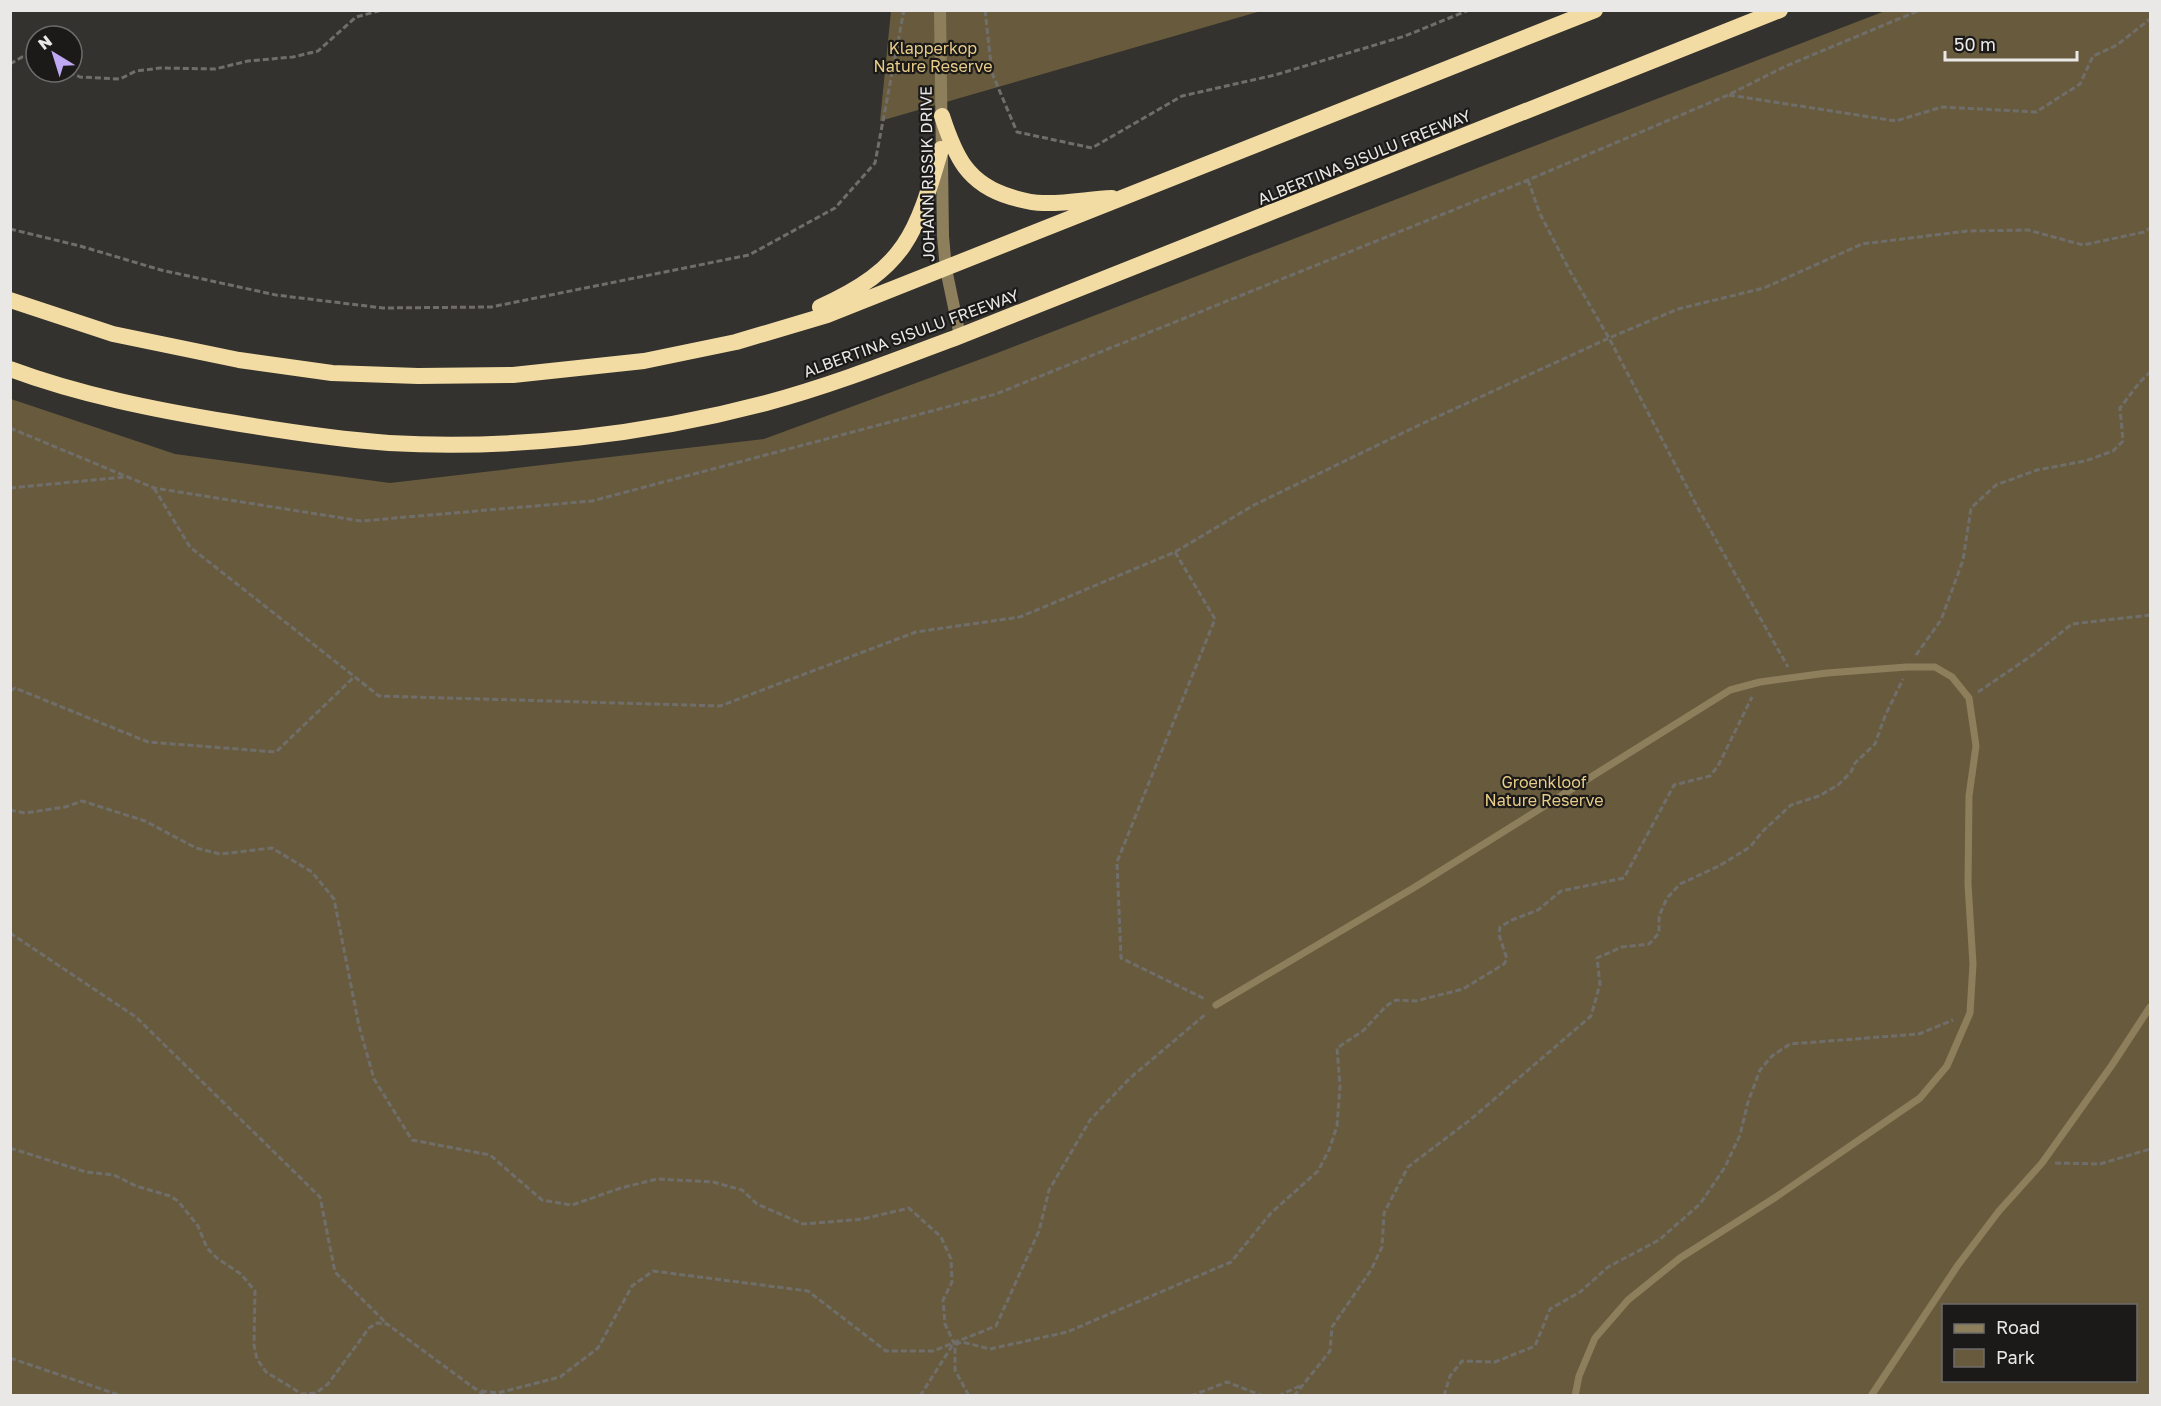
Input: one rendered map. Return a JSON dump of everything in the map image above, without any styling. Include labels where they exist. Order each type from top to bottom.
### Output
[{"type":"highway","points":[[10,300],[113,334],[239,360],[332,373],[513,375],[644,361],[736,342],[827,315],[1595,10]]},
{"type":"highway","name":"ALBERTINA SISULU FREEWAY","points":[[10,369],[90,393],[197,417],[287,432],[389,442],[485,444],[580,437],[672,424],[765,403],[824,386],[960,336],[1780,10]]},
{"type":"highway","points":[[942,116],[958,158],[975,179],[991,190],[1022,200],[1041,203],[1125,198]]},
{"type":"highway","points":[[736,342],[822,307],[879,274],[895,258],[913,232],[926,201],[941,149]]},
{"type":"street","name":"JOHANN RISSIK DRIVE","points":[[940,10],[943,236],[946,269],[960,336]]},
{"type":"lane","points":[[1216,1005],[1415,887],[1730,690],[1760,682],[1827,673],[1907,667],[1935,668],[1952,677],[1969,698],[1976,746],[1969,796],[1968,884],[1973,964],[1970,1013],[1947,1066],[1920,1098],[1776,1197],[1680,1258],[1628,1300],[1595,1338],[1575,1395]]},
{"type":"lane","points":[[1871,1395],[1958,1265],[1999,1211],[2042,1163],[2151,1007]]},
{"type":"path","points":[[84,77],[120,79],[136,71],[160,68],[215,69],[248,61],[292,57],[318,51],[356,17],[382,10]]},
{"type":"path","points":[[10,229],[80,246],[161,270],[276,295],[382,308],[492,306],[749,255],[835,208],[875,163],[903,10]]},
{"type":"path","points":[[985,10],[992,73],[1017,132],[1092,148],[1182,96],[1275,75],[1384,42],[1468,10]]},
{"type":"path","points":[[10,428],[154,488],[361,521],[592,501],[996,394],[1528,180],[1728,94],[1786,66],[1920,10]]},
{"type":"path","points":[[1728,94],[1896,122],[1942,106],[2036,112],[2080,84],[2093,56],[2117,45],[2151,19]]},
{"type":"path","points":[[10,64],[24,57]]},
{"type":"path","points":[[1528,180],[1540,214],[1571,273],[1609,338],[1700,512],[1795,679]]},
{"type":"path","points":[[154,488],[190,547],[379,696],[720,706],[916,632],[1020,617],[1175,552],[1254,505],[1413,428],[1609,338],[1678,309],[1764,288],[1862,244],[1967,231],[2028,230],[2083,245],[2144,232],[2151,228]]},
{"type":"path","points":[[1294,1395],[1330,1351],[1332,1327],[1371,1270],[1382,1247],[1384,1214],[1408,1167],[1470,1120],[1591,1016],[1600,984],[1597,958],[1622,947],[1649,944],[1659,933],[1659,916],[1667,898],[1680,884],[1719,866],[1750,847],[1762,832],[1791,805],[1819,796],[1838,785],[1851,772],[1855,763],[1875,744],[1907,667],[1941,620],[1963,560],[1971,508],[1996,485],[2037,470],[2085,461],[2113,451],[2123,441],[2120,408],[2139,383],[2151,372]]},
{"type":"path","points":[[10,488],[127,477]]},
{"type":"path","points":[[920,1395],[952,1346],[996,1326],[1039,1231],[1049,1190],[1090,1120],[1130,1079],[1216,1005],[1121,958],[1117,862],[1215,619],[1175,552]]},
{"type":"path","points":[[1969,698],[2034,654],[2072,624],[2151,615]]},
{"type":"path","points":[[10,691],[15,688],[148,742],[276,753],[354,677]]},
{"type":"path","points":[[481,1391],[498,1393],[560,1377],[598,1348],[632,1286],[653,1271],[808,1291],[886,1352],[933,1350],[962,1342],[990,1349],[1067,1332],[1231,1262],[1271,1213],[1318,1171],[1329,1150],[1337,1126],[1340,1086],[1337,1048],[1364,1030],[1386,1006],[1396,1000],[1416,1001],[1463,989],[1504,964],[1508,959],[1499,934],[1500,927],[1538,910],[1561,891],[1624,878],[1674,785],[1710,776],[1718,766],[1760,682]]},
{"type":"path","points":[[10,810],[25,813],[65,807],[82,801],[145,821],[196,848],[220,854],[272,848],[312,872],[334,899],[359,1026],[374,1079],[412,1140],[490,1155],[542,1200],[572,1205],[621,1188],[657,1179],[713,1182],[742,1190],[757,1204],[803,1224],[863,1219],[909,1208],[941,1237],[951,1259],[952,1282],[943,1300],[945,1324],[955,1344],[955,1370],[969,1395]]},
{"type":"path","points":[[10,933],[136,1017],[320,1197],[335,1272],[387,1324],[484,1395]]},
{"type":"path","points":[[1444,1395],[1450,1376],[1462,1361],[1495,1362],[1535,1346],[1550,1309],[1580,1292],[1608,1267],[1659,1240],[1700,1204],[1725,1167],[1740,1135],[1748,1102],[1760,1070],[1772,1056],[1790,1044],[1919,1034],[1970,1013]]},
{"type":"path","points":[[10,1148],[86,1172],[114,1175],[136,1186],[170,1196],[178,1201],[198,1226],[207,1248],[218,1259],[241,1274],[255,1291],[254,1345],[257,1359],[266,1372],[302,1394],[316,1393],[328,1384],[369,1328],[377,1323],[387,1324]]},
{"type":"path","points":[[2042,1163],[2100,1164],[2151,1149]]},
{"type":"path","points":[[10,1358],[122,1395]]},
{"type":"path","points":[[1191,1395],[1227,1382],[1263,1395]]},
{"type":"path","points":[[1278,1395],[1303,1384]]},
{"type":"green space","name":"Klapperkop Nature Reserve","points":[[891,11],[1261,11],[880,121]]},
{"type":"green space","name":"Groenkloof Nature Reserve","points":[[1885,11],[2150,11],[2150,1395],[11,1396],[11,399],[175,454],[390,483],[764,439],[992,355]]}]
